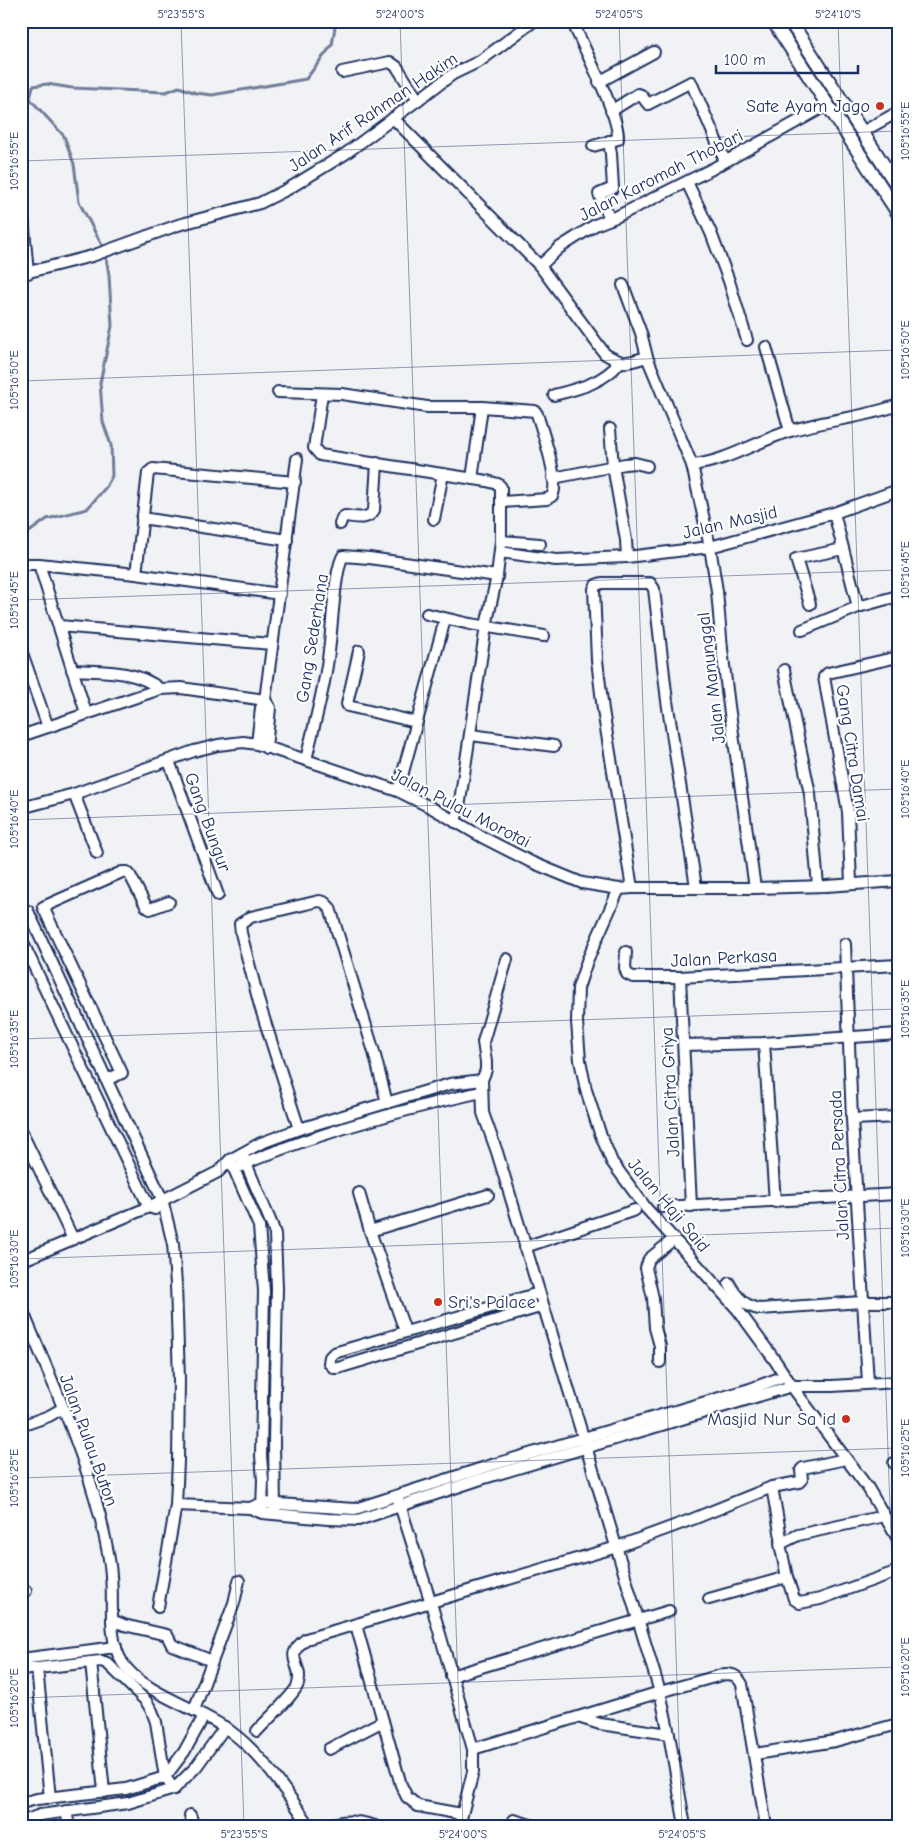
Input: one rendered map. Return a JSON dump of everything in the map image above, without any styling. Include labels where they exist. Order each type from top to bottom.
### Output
[{"type":"main road","points":[[773,21],[898,212]]},
{"type":"main road","points":[[790,21],[898,187]]},
{"type":"street","name":"Jalan Arif Rahman Hakim","points":[[25,273],[92,256],[178,225],[260,203],[288,189],[345,154],[453,74],[480,61],[534,21]]},
{"type":"street","points":[[572,21],[611,111],[618,134],[618,139],[593,146]]},
{"type":"street","points":[[599,82],[654,52]]},
{"type":"street","points":[[342,72],[390,62],[397,68],[418,100]]},
{"type":"street","points":[[611,111],[638,94],[641,95],[646,103],[650,104],[692,82],[725,161]]},
{"type":"street","name":"Jalan Karomah Thobari","points":[[540,266],[571,240],[595,225],[687,182],[827,105]]},
{"type":"street","points":[[862,132],[898,112]]},
{"type":"street","points":[[393,118],[459,187],[540,266],[605,354],[620,362],[632,362],[647,357]]},
{"type":"street","points":[[609,142],[612,154],[614,188],[599,194],[610,219]]},
{"type":"street","points":[[687,182],[715,241],[747,340]]},
{"type":"street","points":[[21,196],[25,273]]},
{"type":"street","name":"Jalan Manunggal","points":[[623,285],[641,333],[647,357],[692,465],[710,547],[717,591],[728,696],[755,888]]},
{"type":"street","points":[[766,348],[790,431]]},
{"type":"street","points":[[554,395],[596,382],[614,370],[620,362]]},
{"type":"street","points":[[278,392],[342,394],[427,407],[482,407],[535,411],[548,449],[554,492],[547,499],[501,502]]},
{"type":"street","points":[[322,394],[314,448],[320,455],[498,484],[502,492],[501,541],[497,576],[486,626],[471,735],[455,822]]},
{"type":"street","points":[[692,465],[715,460],[790,431],[874,414],[898,405]]},
{"type":"street","points":[[472,479],[482,407]]},
{"type":"street","points":[[610,429],[613,466],[626,540],[627,557]]},
{"type":"street","points":[[262,746],[261,708],[265,700],[297,460]]},
{"type":"street","points":[[340,524],[344,516],[366,518],[372,514],[374,510],[377,463]]},
{"type":"street","points":[[553,478],[635,463],[647,466]]},
{"type":"street","points":[[136,574],[148,473],[153,469],[295,482]]},
{"type":"street","points":[[434,519],[442,474]]},
{"type":"street","name":"Jalan Masjid","points":[[500,552],[556,560],[627,557],[710,547],[834,513],[898,490]]},
{"type":"street","points":[[834,513],[858,607]]},
{"type":"street","points":[[142,518],[287,540]]},
{"type":"street","points":[[501,541],[540,544]]},
{"type":"street","points":[[810,604],[796,559],[843,548]]},
{"type":"street","name":"Gang Sederhana","points":[[306,760],[320,702],[329,650],[338,572],[343,556],[497,576]]},
{"type":"street","points":[[21,564],[39,564],[136,574],[280,594]]},
{"type":"street","points":[[39,564],[86,713]]},
{"type":"street","points":[[632,888],[603,710],[597,660],[594,589],[596,585],[602,583],[650,583],[654,589],[667,701],[696,888]]},
{"type":"street","points":[[802,630],[858,607],[894,597],[898,603]]},
{"type":"street","points":[[427,614],[445,619],[544,636]]},
{"type":"street","points":[[398,791],[445,619]]},
{"type":"street","points":[[59,626],[272,644]]},
{"type":"street","points":[[21,650],[48,727]]},
{"type":"street","points":[[359,651],[348,706],[416,722]]},
{"type":"street","name":"Gang Citra Damai","points":[[851,883],[847,804],[824,677],[828,673],[898,657]]},
{"type":"street","points":[[72,670],[134,675],[150,681],[160,688]]},
{"type":"street","points":[[784,670],[810,794],[818,886]]},
{"type":"street","points":[[21,736],[160,688],[181,688],[265,700]]},
{"type":"street","points":[[471,735],[554,746]]},
{"type":"street","name":"Jalan Pulau Morotai","points":[[21,808],[74,794],[194,751],[218,745],[243,742],[262,746],[398,791],[530,862],[582,883],[619,889],[755,888],[898,881]]},
{"type":"street","name":"Gang Bungur","points":[[169,761],[218,895]]},
{"type":"street","points":[[74,794],[98,853]]},
{"type":"street","points":[[158,1607],[176,1505],[178,1461],[179,1389],[173,1244],[162,1199],[24,911],[43,907],[122,872],[127,872],[130,875],[146,906],[150,909],[169,902]]},
{"type":"street","name":"Jalan Haji Said","points":[[619,889],[587,960],[578,988],[577,1022],[580,1060],[586,1090],[612,1162],[646,1208],[738,1310],[868,1488],[898,1539]]},
{"type":"street","points":[[299,1129],[260,1006],[241,933],[240,924],[251,917],[319,901],[327,904],[374,1052],[387,1103]]},
{"type":"street","points":[[43,907],[122,1073],[106,1080]]},
{"type":"street","points":[[21,939],[149,1207],[164,1213]]},
{"type":"street","name":"Jalan Citra Persada","points":[[845,944],[852,1119],[868,1383]]},
{"type":"street","name":"Jalan Perkasa","points":[[626,952],[625,968],[627,974],[633,977],[680,977],[898,965]]},
{"type":"street","points":[[507,959],[483,1042],[486,1062],[481,1092],[483,1113],[660,1692],[685,1826]]},
{"type":"street","name":"Jalan Citra Griya","points":[[680,977],[691,1206]]},
{"type":"street","points":[[684,1045],[764,1043],[898,1034]]},
{"type":"street","points":[[764,1043],[775,1202]]},
{"type":"street","points":[[21,1261],[149,1207],[243,1159],[261,1143],[299,1129],[450,1084],[482,1080]]},
{"type":"street","points":[[243,1159],[266,1155],[331,1132],[437,1101],[481,1092]]},
{"type":"street","points":[[852,1119],[898,1117]]},
{"type":"street","points":[[21,1130],[73,1239]]},
{"type":"street","points":[[243,1159],[275,1234],[277,1288],[274,1442],[275,1514]]},
{"type":"street","points":[[232,1165],[259,1226],[264,1291],[262,1508]]},
{"type":"street","points":[[359,1193],[370,1231],[405,1331]]},
{"type":"street","points":[[663,1207],[898,1194]]},
{"type":"street","points":[[370,1231],[488,1195]]},
{"type":"street","points":[[525,1246],[635,1210]]},
{"type":"street","points":[[660,1362],[654,1298],[646,1268],[649,1260],[674,1240]]},
{"type":"street","points":[[729,1283],[742,1301],[754,1308],[898,1302]]},
{"type":"street","points":[[539,1293],[334,1353],[328,1363],[334,1368],[338,1368],[543,1306]]},
{"type":"street","name":"Jalan Pulau Buton","points":[[21,1307],[63,1408],[90,1480],[112,1577],[112,1620],[116,1647]]},
{"type":"street","points":[[262,1508],[275,1514],[358,1520],[785,1376]]},
{"type":"street","points":[[176,1505],[262,1508],[275,1503],[355,1508],[492,1465],[794,1389],[898,1382]]},
{"type":"street","points":[[21,1426],[49,1416],[63,1408]]},
{"type":"street","points":[[257,1731],[297,1687],[299,1676],[294,1657],[296,1647],[306,1639],[617,1547],[772,1487],[800,1482],[802,1478],[801,1470],[803,1468],[846,1459]]},
{"type":"street","points":[[772,1487],[787,1577],[797,1603],[820,1599],[898,1571]]},
{"type":"street","points":[[396,1495],[431,1603],[473,1749],[472,1772],[459,1826]]},
{"type":"street","points":[[781,1543],[798,1535],[884,1516]]},
{"type":"street","points":[[709,1599],[787,1577]]},
{"type":"street","points":[[194,1710],[234,1603],[239,1580]]},
{"type":"street","points":[[451,1676],[669,1611]]},
{"type":"street","points":[[112,1620],[124,1625],[168,1635],[172,1646],[212,1660]]},
{"type":"street","points":[[356,1624],[401,1785],[407,1797],[418,1806],[461,1814]]},
{"type":"street","points":[[21,1659],[116,1647],[123,1663],[135,1677],[225,1727],[252,1749],[276,1777],[310,1826]]},
{"type":"street","points":[[21,1670],[101,1661],[107,1663],[146,1701],[156,1722],[165,1777],[174,1789]]},
{"type":"street","points":[[91,1662],[104,1792]]},
{"type":"street","points":[[37,1668],[50,1798]]},
{"type":"street","points":[[473,1749],[660,1692],[725,1674],[732,1674],[738,1677],[742,1684],[766,1826]]},
{"type":"street","points":[[21,1803],[37,1799],[104,1792],[140,1785],[165,1777],[184,1752],[204,1716]]},
{"type":"street","points":[[578,1717],[600,1724],[669,1734]]},
{"type":"street","points":[[329,1749],[383,1721]]},
{"type":"street","points":[[755,1754],[835,1741],[898,1724]]},
{"type":"street","points":[[21,1822],[40,1815],[128,1803],[174,1789],[196,1767],[225,1727]]},
{"type":"street","points":[[37,1799],[40,1815]]},
{"type":"street","points":[[66,1811],[69,1826]]},
{"type":"street","points":[[190,1815],[194,1826]]},
{"type":"street","points":[[327,1826],[334,1822],[355,1820],[375,1826]]},
{"type":"street","points":[[514,1820],[534,1826]]},
{"type":"waterway","points":[[21,538],[47,519],[87,509],[106,487],[112,476],[111,445],[103,422],[100,383],[112,326],[109,275],[105,251],[79,202],[74,164],[64,136],[30,99],[33,86],[47,84],[72,88],[166,92],[179,87],[196,93],[212,95],[306,79],[332,45],[336,21]]},
{"type":"place","name":"Sate Ayam Jago","points":[[880,106]]},
{"type":"place","name":"Sri's Palace","points":[[438,1302]]},
{"type":"place","name":"Masjid Nur Sa id","points":[[846,1419]]}]
